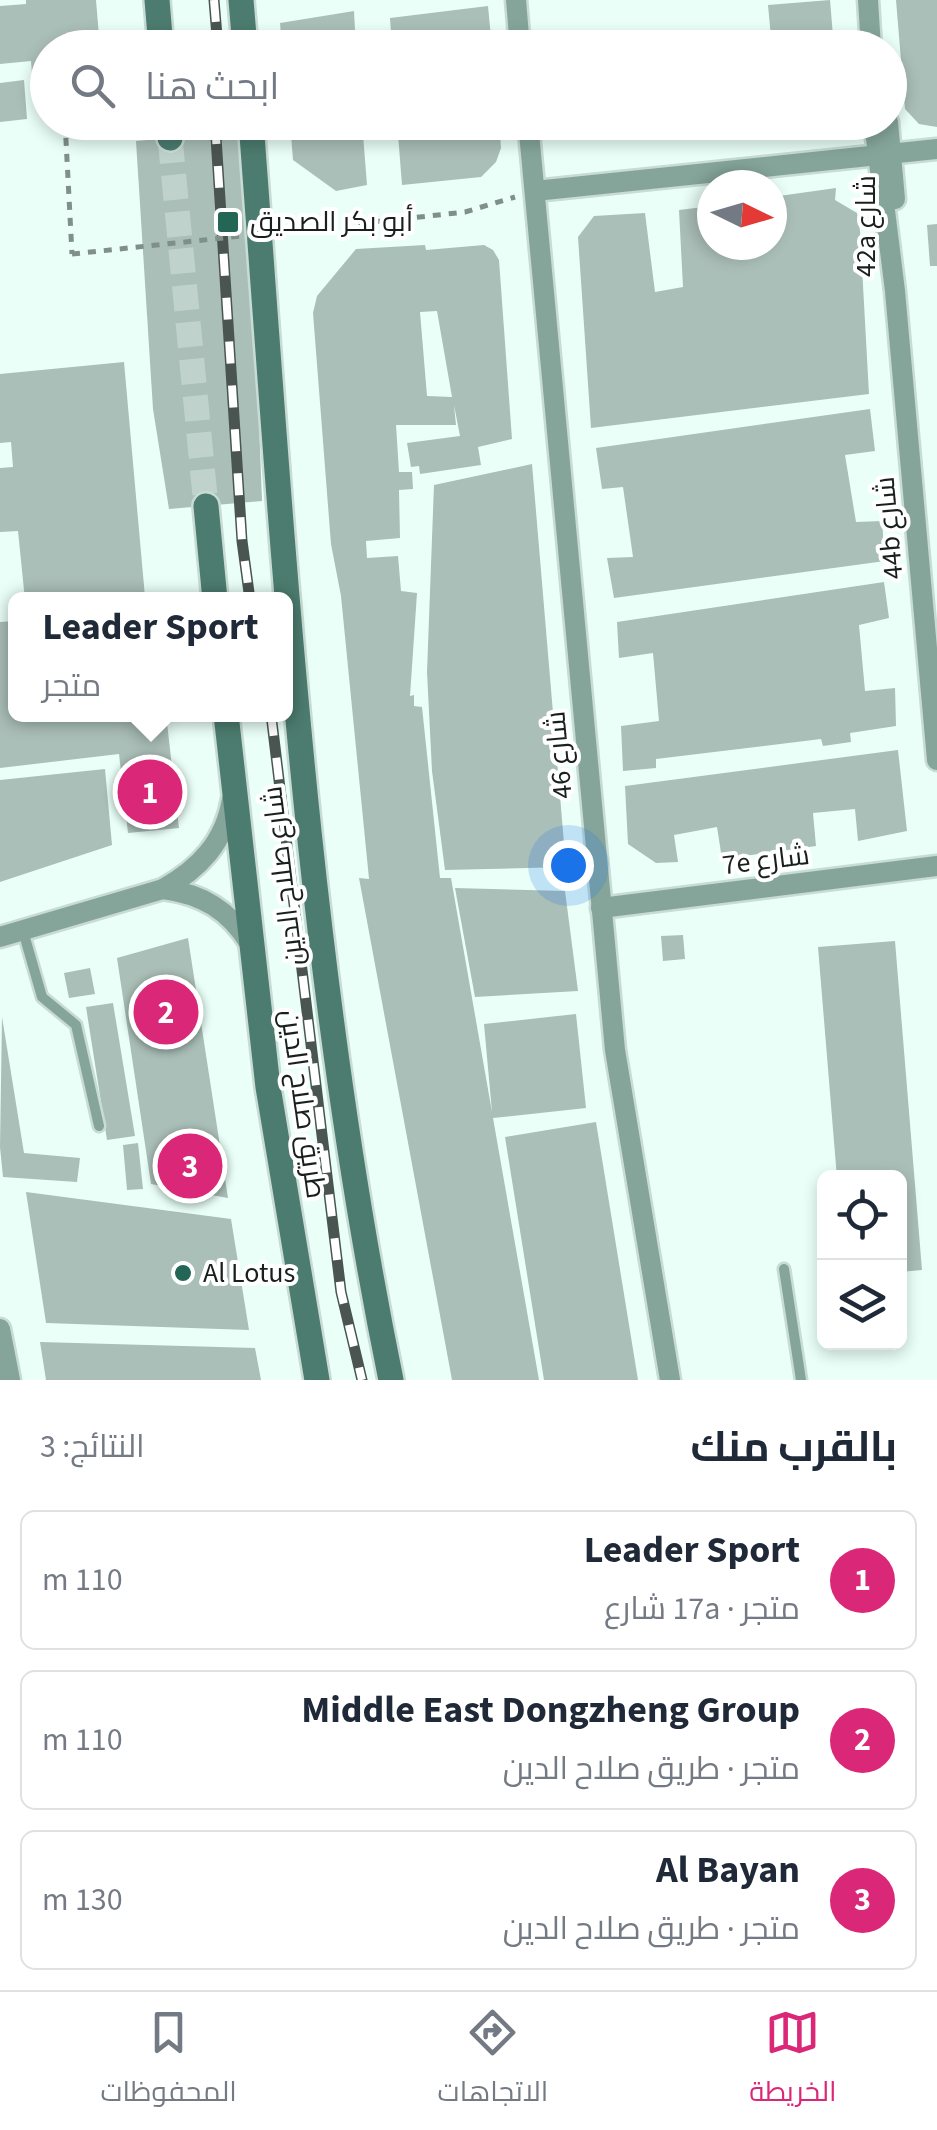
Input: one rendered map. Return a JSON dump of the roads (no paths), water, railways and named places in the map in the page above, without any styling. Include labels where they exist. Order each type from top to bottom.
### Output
[{"type":"main road","points":[[157,0],[160,30]]},
{"type":"main road","points":[[241,0],[244,30]]},
{"type":"main road","name":"شارع صلاح الدين","points":[[251,140],[285,592]]},
{"type":"main road","points":[[206,506],[214,592]]},
{"type":"main road","name":"شارع صلاح الدين","points":[[293,681],[342,1099],[391,1380]]},
{"type":"main road","name":"طريق صلاح الدين","points":[[227,722],[268,1086],[317,1380]]},
{"type":"street","points":[[516,0],[518,30]]},
{"type":"street","points":[[868,0],[870,30]]},
{"type":"street","name":"شارع 46","points":[[530,140],[601,908],[625,1120],[670,1380]]},
{"type":"street","name":"42a شارع","points":[[880,140],[885,154]]},
{"type":"street","name":"42a شارع","points":[[886,140],[895,291]]},
{"type":"street","points":[[534,191],[937,149]]},
{"type":"street","name":"44b شارع","points":[[895,291],[937,760]]},
{"type":"street","points":[[0,937],[163,889],[186,876],[212,848],[230,813],[234,787]]},
{"type":"street","name":"7e شارع","points":[[601,908],[937,866]]},
{"type":"street","points":[[163,889],[206,899],[240,927],[252,946]]},
{"type":"street","points":[[0,1330],[10,1380]]},
{"type":"lane","points":[[23,930],[42,998],[76,1025],[100,1126]]},
{"type":"lane","points":[[784,1269],[801,1380]]},
{"type":"tunnel","points":[[170,140],[206,506]]},
{"type":"railway","points":[[214,0],[216,30]]},
{"type":"railway","points":[[216,140],[242,541],[249,592]]},
{"type":"railway","points":[[272,722],[341,1292],[362,1380]]},
{"type":"place","name":"أبو بكر الصديق","points":[[228,222]]},
{"type":"place","name":"Leader Sport","points":[[150,792]]},
{"type":"place","name":"Middle East Dongzheng Group","points":[[166,1012]]},
{"type":"place","name":"Al Bayan","points":[[190,1166]]},
{"type":"place","name":"Al Lotus","points":[[183,1273]]}]
